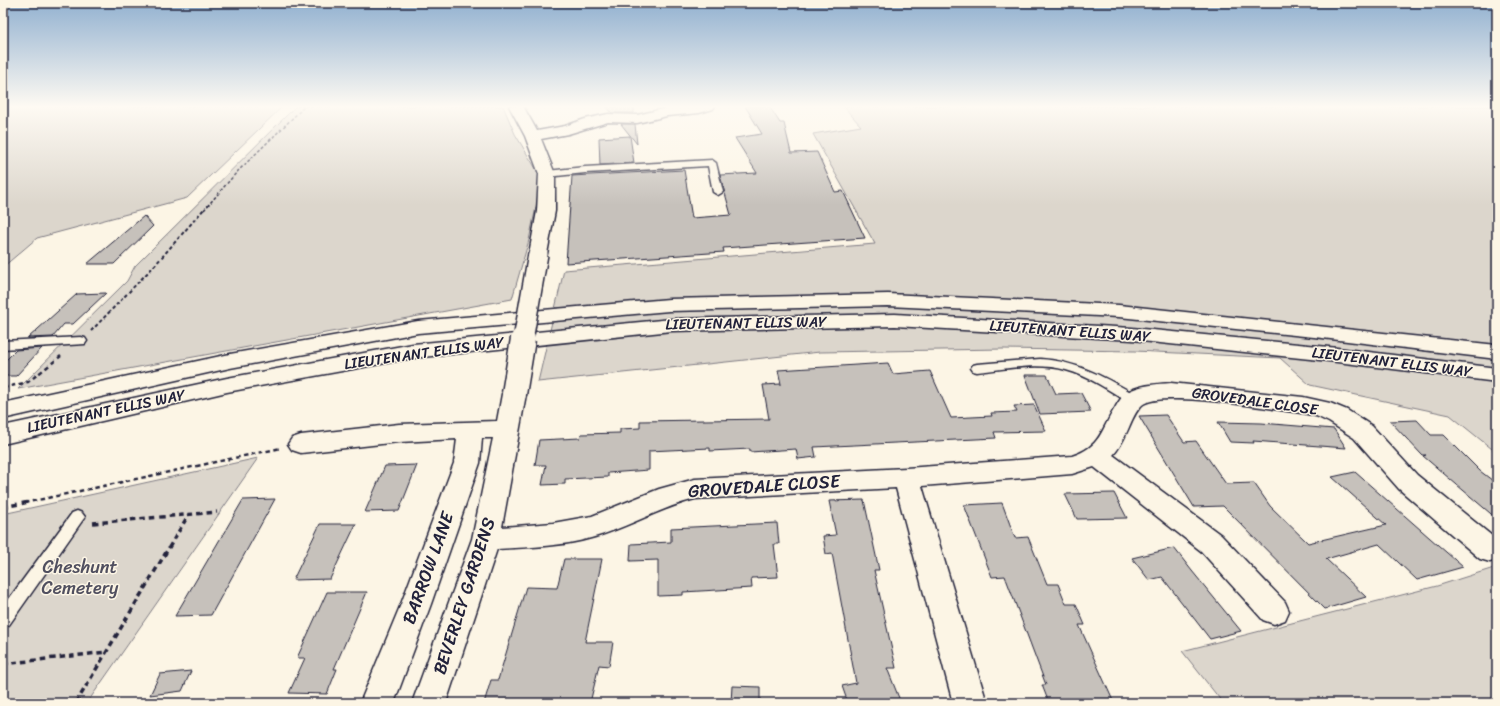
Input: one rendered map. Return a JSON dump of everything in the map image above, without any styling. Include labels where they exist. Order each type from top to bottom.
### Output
[{"type":"street","points":[[533,139],[547,174]]},
{"type":"street","name":"BEVERLEY GARDENS","points":[[429,703],[486,539],[508,429],[546,211],[547,174]]},
{"type":"street","name":"LIEUTENANT ELLIS WAY","points":[[3,412],[24,406],[230,361],[418,327],[669,305],[888,300],[1119,311],[1497,352]]},
{"type":"street","name":"LIEUTENANT ELLIS WAY","points":[[3,435],[227,385],[413,351],[672,324],[895,320],[1132,334],[1329,354],[1497,375]]},
{"type":"street","name":"GROVEDALE CLOSE","points":[[486,539],[575,531],[613,520],[668,497],[695,488],[906,478],[1060,466],[1086,461],[1097,456],[1107,448],[1114,437],[1124,411],[1133,399],[1153,392],[1186,392],[1303,405],[1322,409],[1338,416],[1363,432],[1408,482],[1490,551]]},
{"type":"street","points":[[301,444],[399,433],[508,429]]},
{"type":"street","name":"BARROW LANE","points":[[377,703],[416,604],[467,463],[470,431]]},
{"type":"street","points":[[1097,456],[1211,543],[1274,611]]},
{"type":"street","points":[[906,478],[970,703]]},
{"type":"lane","points":[[547,174],[584,170],[712,163],[718,192]]},
{"type":"lane","points":[[3,345],[81,341]]},
{"type":"lane","points":[[977,368],[1031,364],[1060,365],[1097,379],[1133,399]]},
{"type":"lane","points":[[3,620],[74,521]]},
{"type":"path","points":[[3,388],[28,382],[81,341],[155,265],[237,172],[272,139]]},
{"type":"path","points":[[3,507],[301,444]]},
{"type":"path","points":[[74,521],[217,512]]},
{"type":"path","points":[[76,703],[108,652],[189,514]]},
{"type":"path","points":[[3,664],[108,652]]},
{"type":"green space","points":[[3,139],[249,139],[187,198],[37,238],[3,267]]},
{"type":"green space","points":[[263,139],[518,139],[542,179],[529,240],[512,299],[18,389],[127,281],[135,266]]},
{"type":"green space","points":[[816,139],[1497,139],[1497,453],[1450,415],[1310,385],[1280,358],[1135,351],[1003,349],[820,352],[538,382],[564,270],[875,244]]},
{"type":"green space","name":"Cheshunt Cemetery","points":[[258,458],[87,703],[3,703],[3,514]]},
{"type":"green space","points":[[1497,567],[1497,703],[1223,703],[1182,651],[1437,586]]},
{"type":"building","points":[[599,139],[630,139],[634,163],[600,165]]},
{"type":"building","points":[[736,139],[788,139],[791,153],[817,152],[835,192],[843,191],[865,238],[723,248],[724,252],[566,263],[572,176],[684,170],[692,218],[731,215],[720,175],[757,173]]},
{"type":"building","points":[[144,216],[153,226],[114,264],[87,264]]},
{"type":"building","points":[[106,293],[73,324],[64,324],[53,337],[28,338],[77,294]]},
{"type":"building","points":[[42,348],[16,376],[3,376],[3,363],[16,350]]},
{"type":"building","points":[[888,363],[893,374],[930,371],[951,418],[992,416],[991,413],[1017,412],[1014,406],[1034,405],[1046,431],[994,432],[996,438],[814,447],[816,457],[798,459],[796,449],[750,452],[750,449],[710,451],[710,448],[649,451],[649,470],[608,473],[608,477],[565,479],[565,484],[542,485],[546,465],[535,465],[539,440],[580,438],[581,434],[620,433],[620,429],[640,428],[640,421],[769,419],[763,385],[781,384],[778,370]]},
{"type":"building","points":[[1025,375],[1047,375],[1056,394],[1081,393],[1091,412],[1040,414]]},
{"type":"building","points":[[1166,415],[1184,442],[1196,441],[1226,484],[1254,483],[1270,506],[1308,543],[1386,525],[1332,477],[1355,472],[1463,567],[1417,580],[1379,544],[1326,559],[1366,597],[1325,609],[1223,506],[1194,507],[1139,416]]},
{"type":"building","points":[[1417,420],[1431,435],[1444,435],[1480,471],[1497,484],[1497,519],[1423,456],[1426,455],[1422,455],[1390,421]]},
{"type":"building","points":[[1218,422],[1261,423],[1334,429],[1346,448],[1253,441],[1254,443],[1230,442]]},
{"type":"building","points":[[417,465],[399,511],[365,512],[385,466]]},
{"type":"building","points":[[1114,493],[1127,518],[1077,519],[1065,494]]},
{"type":"building","points":[[275,499],[211,615],[175,616],[243,500]]},
{"type":"building","points":[[864,500],[879,570],[874,570],[896,668],[887,668],[901,703],[848,703],[842,686],[856,683],[832,553],[826,554],[823,536],[836,535],[829,501]]},
{"type":"building","points":[[1002,503],[1015,538],[1028,537],[1047,584],[1058,584],[1066,604],[1076,604],[1085,625],[1079,625],[1114,703],[1049,703],[1042,685],[1046,685],[1005,576],[992,577],[964,505]]},
{"type":"building","points":[[777,523],[779,544],[774,544],[778,577],[751,578],[752,588],[683,592],[683,595],[658,596],[658,560],[630,561],[631,544],[671,542],[671,528]]},
{"type":"building","points":[[320,524],[356,524],[330,579],[293,580]]},
{"type":"building","points":[[1174,548],[1241,631],[1210,639],[1162,577],[1149,580],[1132,558]]},
{"type":"building","points":[[564,559],[602,559],[585,642],[613,642],[609,666],[599,665],[590,703],[484,703],[491,680],[498,680],[526,587],[557,588]]},
{"type":"building","points":[[327,592],[367,592],[334,669],[337,669],[327,694],[289,693],[305,658],[297,658]]},
{"type":"building","points":[[191,671],[182,691],[150,695],[160,674]]},
{"type":"building","points":[[732,686],[760,687],[760,703],[731,703]]}]
